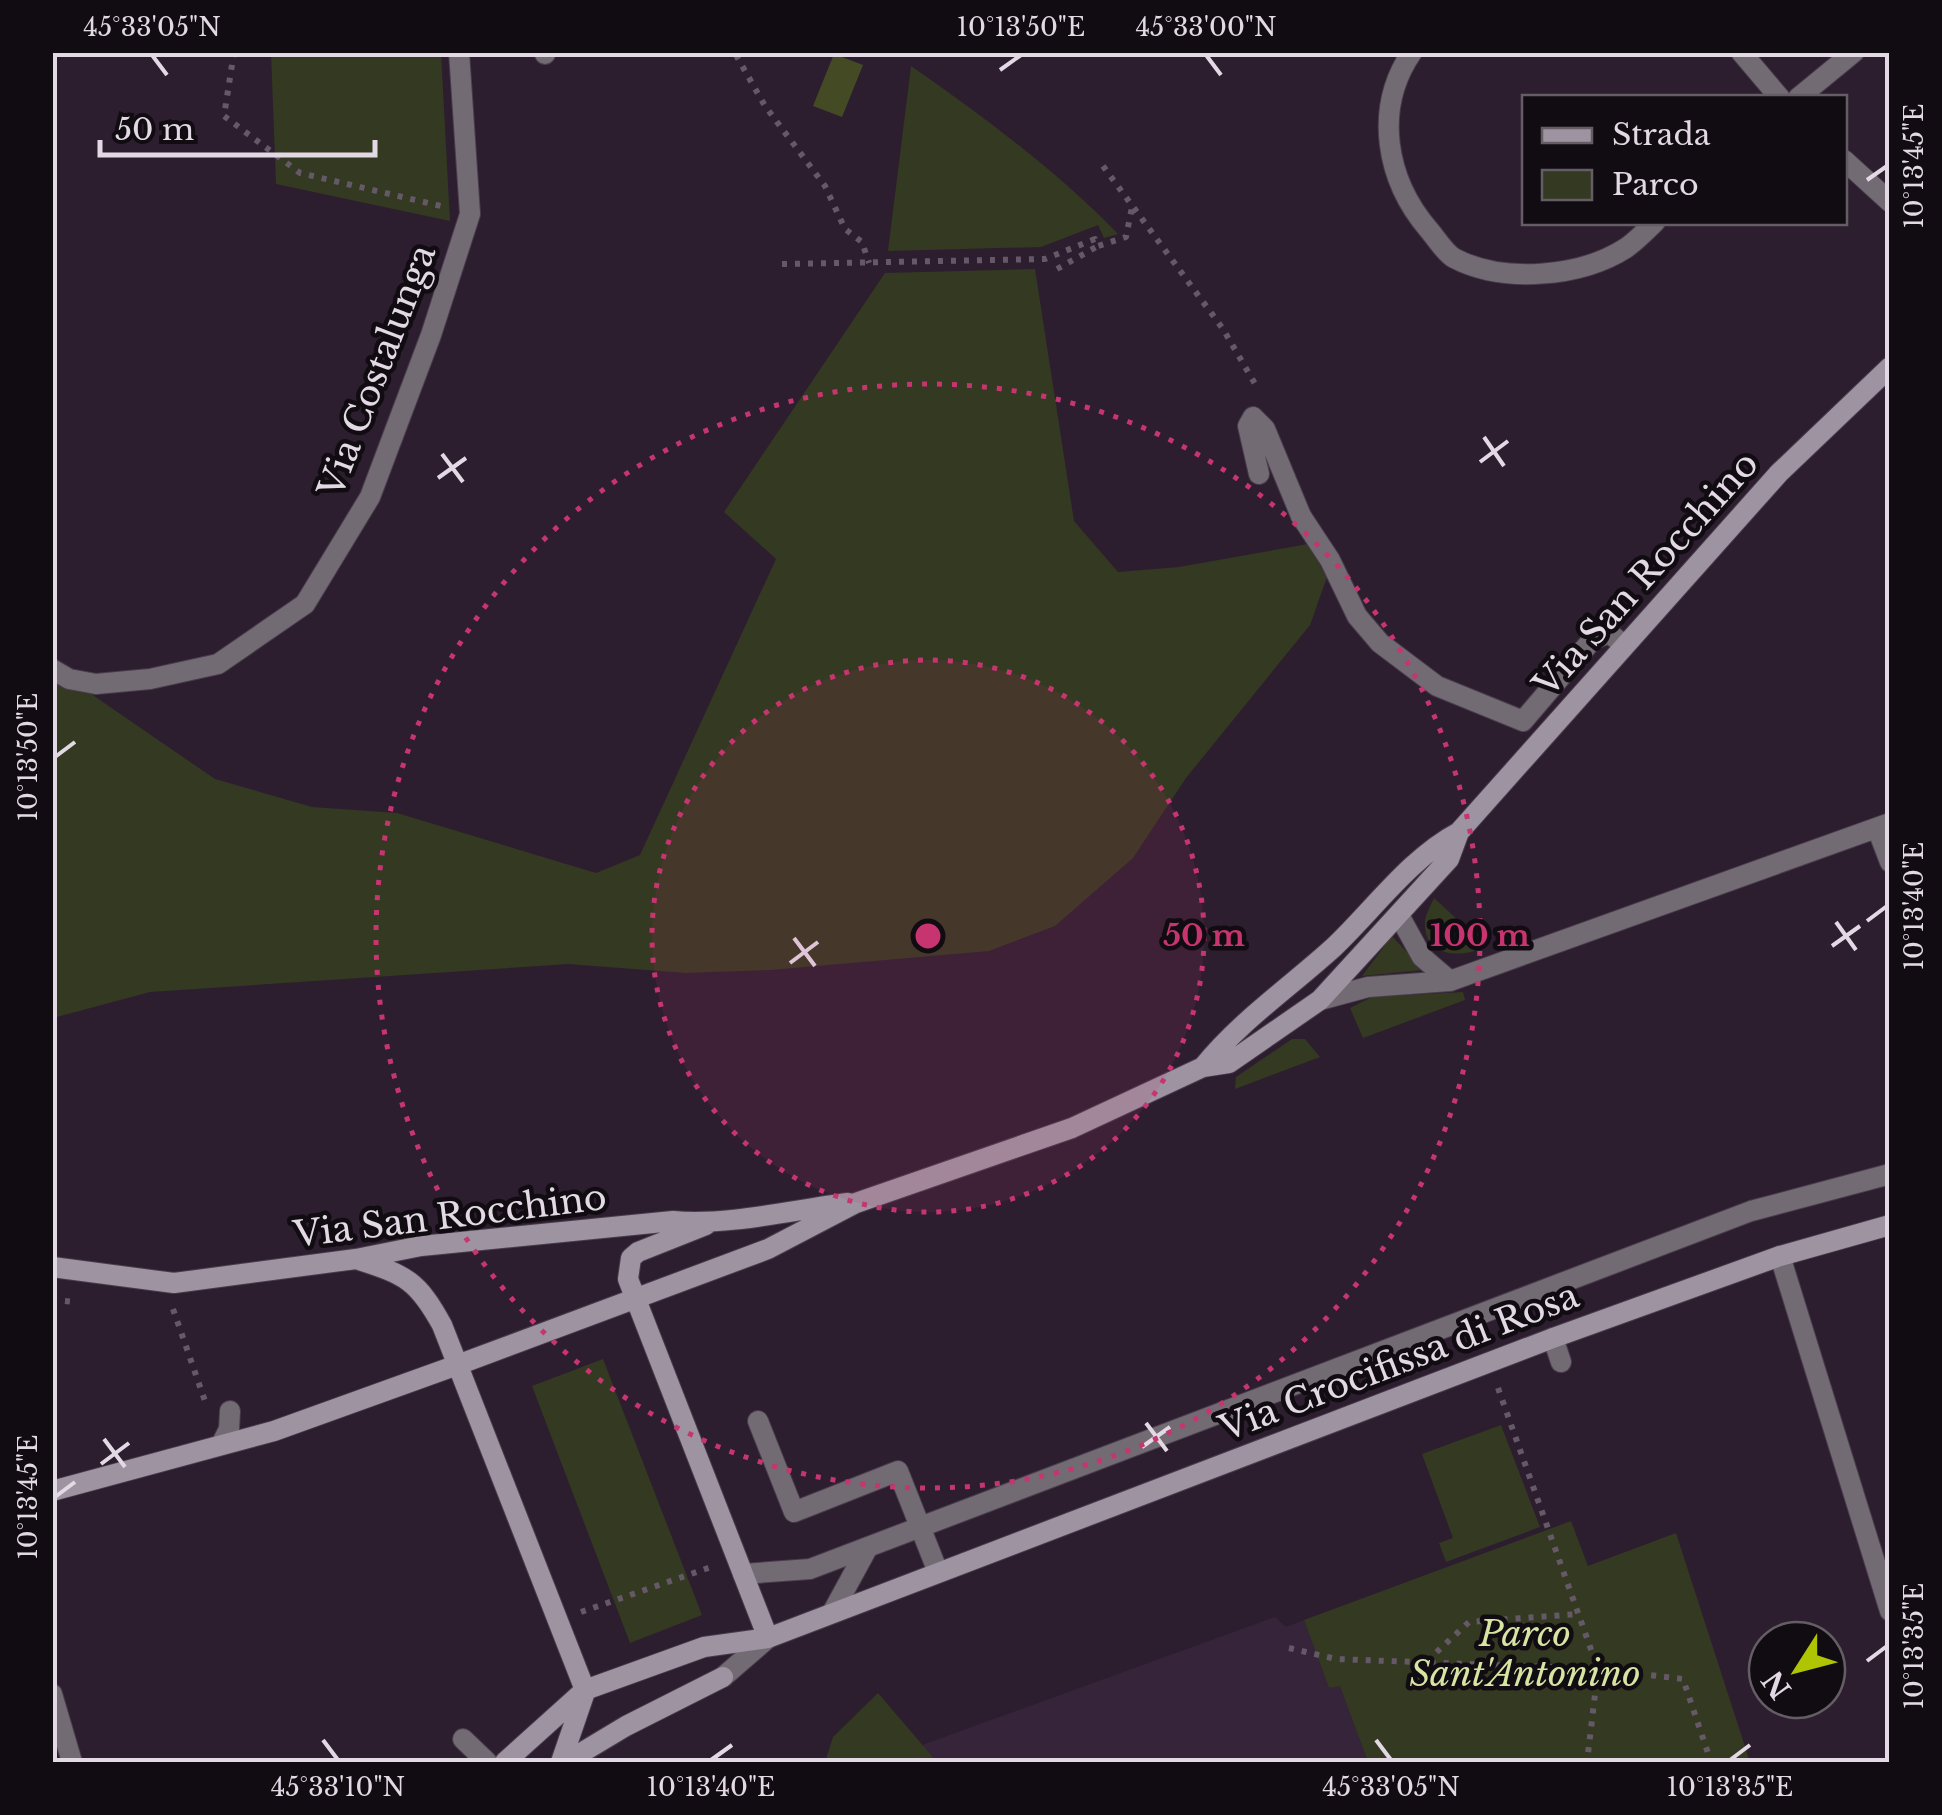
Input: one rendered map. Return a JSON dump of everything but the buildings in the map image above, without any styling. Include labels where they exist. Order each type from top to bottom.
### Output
[{"type":"street","points":[[1412,52],[1402,67],[1388,118],[1391,167],[1413,212],[1452,258],[1503,272],[1569,271],[1625,249],[1652,225]]},
{"type":"street","points":[[1741,52],[1777,95]]},
{"type":"street","points":[[1802,95],[1854,52]]},
{"type":"street","name":"Via Costalunga","points":[[52,669],[69,679],[96,684],[150,679],[218,664],[305,604],[370,497],[431,336],[467,223],[463,59]]},
{"type":"street","points":[[1847,163],[1890,202]]},
{"type":"street","name":"Via San Rocchino","points":[[1203,1067],[1229,1036],[1336,944],[1436,844],[1459,832],[1780,473],[1890,368]]},
{"type":"street","points":[[1259,474],[1248,426],[1254,417],[1265,430],[1301,516],[1330,560],[1356,616],[1380,643],[1437,686],[1523,721],[1592,640],[1609,633],[1624,645]]},
{"type":"street","points":[[1320,1000],[1368,987],[1450,981],[1883,825],[1890,862]]},
{"type":"street","name":"Via San Rocchino","points":[[52,1491],[274,1431],[460,1364],[768,1248],[856,1203],[1072,1128],[1203,1067],[1229,1064],[1320,1000],[1449,859],[1459,832]]},
{"type":"street","points":[[1400,917],[1422,957],[1450,981]]},
{"type":"street","points":[[743,1574],[810,1568],[1751,1212],[1890,1174]]},
{"type":"street","name":"Via San Rocchino","points":[[55,1265],[174,1283],[438,1244],[672,1221],[708,1224],[753,1214],[856,1203]]},
{"type":"street","points":[[564,1762],[722,1677],[768,1638],[628,1279],[631,1258],[708,1224]]},
{"type":"street","name":"Via Crocifissa di Rosa","points":[[586,1690],[704,1647],[768,1638],[1553,1338],[1780,1256],[1890,1226]]},
{"type":"street","points":[[1780,1256],[1890,1611]]},
{"type":"street","points":[[356,1259],[390,1268],[424,1292],[460,1364],[586,1690],[564,1762]]},
{"type":"street","points":[[1553,1338],[1561,1362]]},
{"type":"street","points":[[222,1443],[223,1408]]},
{"type":"street","points":[[758,1421],[794,1512],[898,1471],[938,1572]]},
{"type":"street","points":[[832,1613],[868,1547]]},
{"type":"street","points":[[505,1762],[586,1690]]},
{"type":"street","points":[[52,1694],[72,1762]]},
{"type":"street","points":[[462,1739],[487,1762]]},
{"type":"path","points":[[234,52],[224,116],[261,147],[300,173],[464,211],[467,223]]},
{"type":"path","points":[[736,55],[765,106],[825,186],[845,230],[862,242],[866,264]]},
{"type":"path","points":[[1103,166],[1222,328],[1265,400]]},
{"type":"path","points":[[1057,269],[1088,249],[1126,237],[1132,206]]},
{"type":"path","points":[[782,264],[1044,259],[1095,239],[1098,246]]},
{"type":"path","points":[[52,1300],[87,1303]]},
{"type":"path","points":[[156,1308],[174,1310],[206,1407],[223,1408]]},
{"type":"path","points":[[1488,1364],[1598,1669],[1586,1762]]},
{"type":"path","points":[[1427,1662],[1469,1622],[1580,1614]]},
{"type":"path","points":[[1289,1648],[1336,1659],[1598,1669],[1683,1679],[1711,1762]]},
{"type":"shaded area","points":[[834,54],[863,65],[842,117],[813,106]]},
{"type":"shaded area","points":[[1275,1617],[1286,1627],[1304,1620],[1329,1688],[1340,1685],[1368,1762],[937,1762],[922,1745]]},
{"type":"green space","points":[[271,53],[441,53],[450,221],[276,184]]},
{"type":"green space","points":[[911,66],[1019,145],[1118,234],[1104,238],[1098,225],[1041,247],[888,251]]},
{"type":"green space","points":[[1035,269],[1074,521],[1118,572],[1179,567],[1308,544],[1327,577],[1310,625],[1186,778],[1133,858],[1055,926],[989,951],[771,970],[686,973],[568,964],[150,992],[53,1018],[53,656],[77,674],[94,696],[215,779],[312,807],[397,813],[596,873],[640,855],[776,559],[724,512],[885,273]]},
{"type":"green space","points":[[1434,898],[1486,946],[1457,954],[1431,943],[1425,922]]},
{"type":"green space","points":[[1392,936],[1423,970],[1362,976]]},
{"type":"green space","points":[[1463,992],[1465,1000],[1363,1038],[1350,1008],[1372,997]]},
{"type":"green space","points":[[1292,1039],[1305,1039],[1320,1057],[1235,1089],[1236,1077]]},
{"type":"green space","points":[[603,1359],[702,1615],[630,1643],[532,1386]]},
{"type":"green space","points":[[1501,1425],[1540,1527],[1446,1562],[1439,1543],[1453,1538],[1422,1454]]},
{"type":"green space","name":"Parco Sant'Antonino","points":[[1571,1521],[1588,1566],[1676,1533],[1750,1762],[1368,1762],[1340,1686],[1329,1688],[1304,1620]]},
{"type":"green space","points":[[878,1693],[937,1762],[825,1762],[833,1737]]}]
